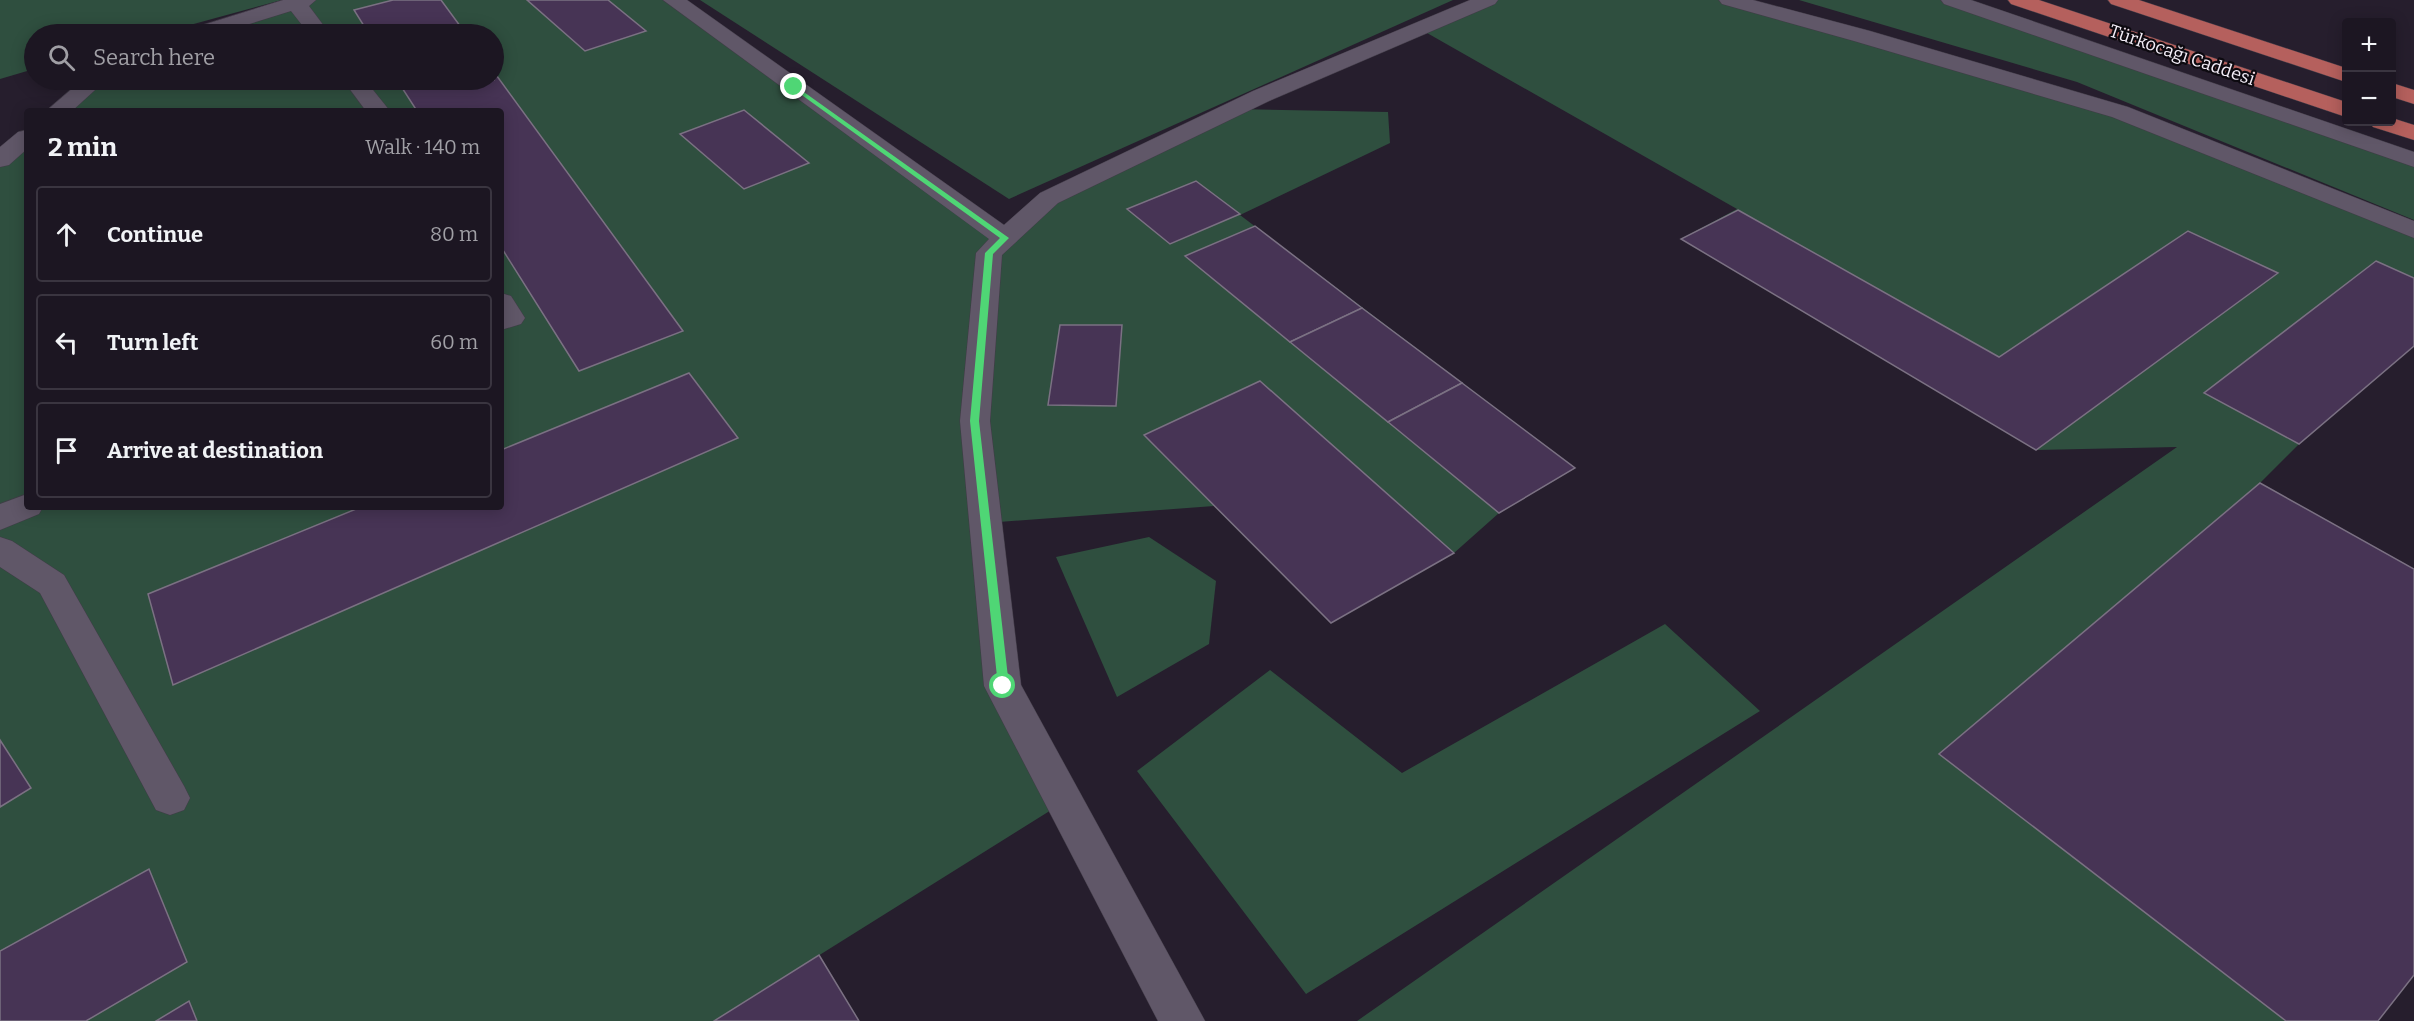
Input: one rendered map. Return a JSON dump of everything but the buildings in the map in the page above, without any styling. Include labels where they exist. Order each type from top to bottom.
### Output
[{"type":"main road","name":"Türkocağı Caddesi","points":[[2018,0],[2342,109]]},
{"type":"main road","name":"Türkocağı Caddesi","points":[[2118,0],[2342,74]]},
{"type":"main road","points":[[2396,92],[2414,97]]},
{"type":"main road","points":[[2393,126],[2414,133]]},
{"type":"lane","points":[[672,0],[1005,238]]},
{"type":"lane","points":[[1182,1021],[1003,686],[975,421],[989,253],[1049,198],[1261,96],[1488,0]]},
{"type":"lane","points":[[1729,0],[1862,36],[2120,112],[2414,231]]},
{"type":"lane","points":[[1951,0],[2414,159]]},
{"type":"lane","points":[[226,24],[301,1],[314,24]]},
{"type":"lane","points":[[62,108],[83,90]]},
{"type":"lane","points":[[362,90],[376,108]]},
{"type":"lane","points":[[0,160],[24,140]]},
{"type":"lane","points":[[504,307],[511,318],[504,320]]},
{"type":"lane","points":[[0,518],[24,507]]},
{"type":"lane","points":[[0,550],[52,584],[170,798]]},
{"type":"green space","points":[[0,0],[282,0],[194,24],[24,24],[24,72],[0,79]]},
{"type":"green space","points":[[306,0],[673,0],[1005,238],[1049,198],[1233,109],[1388,112],[1390,143],[1240,215],[1575,468],[1499,513],[1454,553],[1331,623],[1214,506],[986,523],[1003,686],[1064,802],[714,1021],[0,1021],[0,160],[24,140],[24,510],[504,510],[504,108],[62,108],[83,90],[504,90],[504,24],[226,24]]},
{"type":"green space","points":[[700,0],[1453,0],[1009,199]]},
{"type":"green space","points":[[1488,0],[1729,0],[2120,112],[2414,230],[2414,346],[2299,444],[2260,483],[1939,754],[2286,1021],[1357,1021],[2177,447],[2036,450],[1681,239],[1737,209],[1420,29]]},
{"type":"green space","points":[[1799,0],[1951,0],[2414,160],[2414,220],[2077,82]]},
{"type":"green space","points":[[1149,537],[1216,581],[1209,644],[1117,697],[1056,557]]},
{"type":"green space","points":[[1665,624],[1760,711],[1306,994],[1137,771],[1270,670],[1402,773]]},
{"type":"route","points":[[794,87],[1005,238],[989,253],[975,421],[1003,686]]}]
